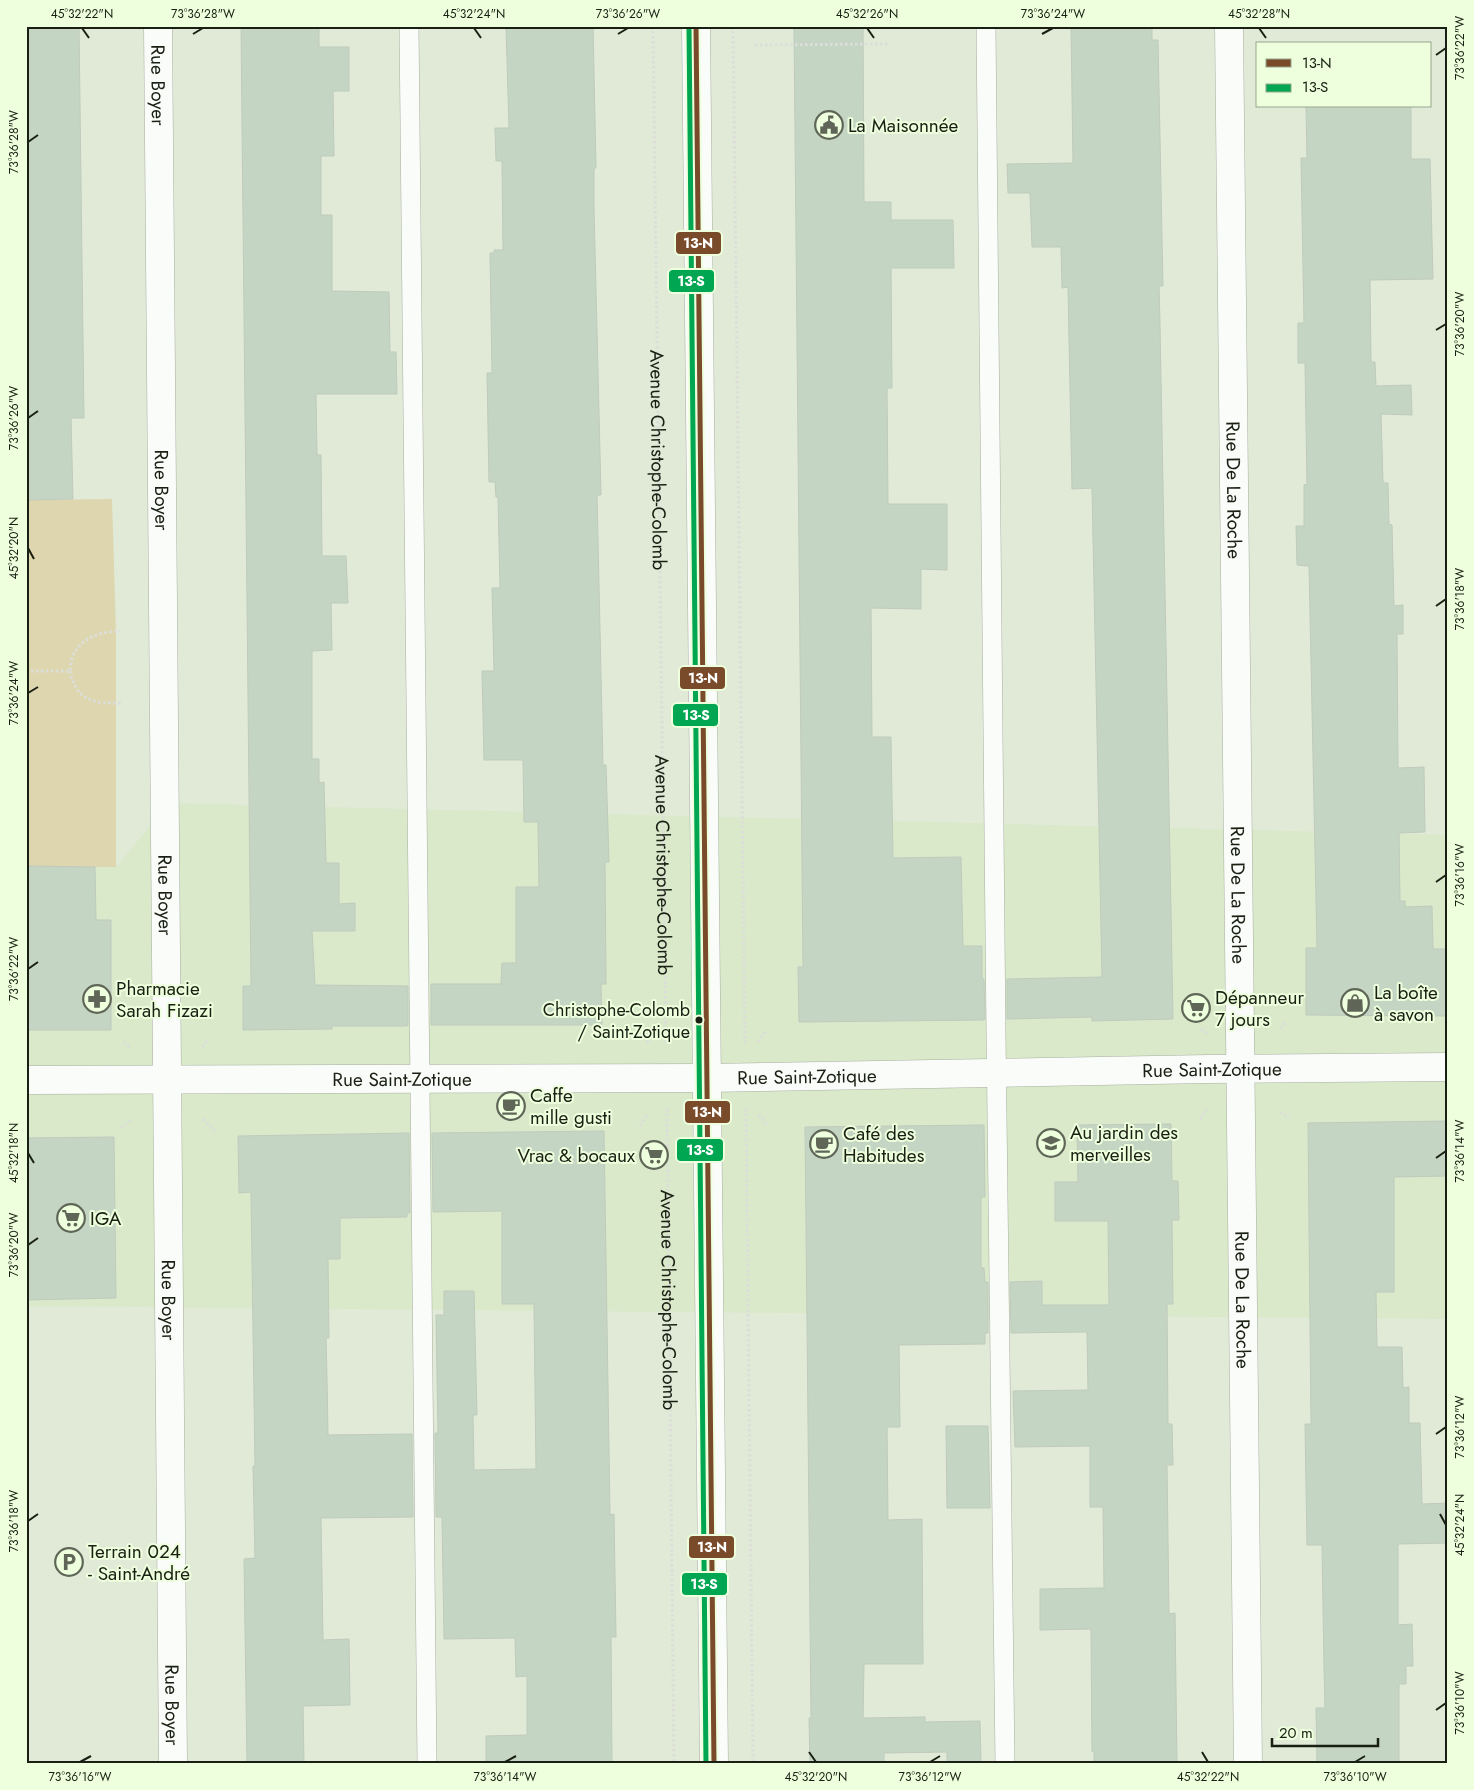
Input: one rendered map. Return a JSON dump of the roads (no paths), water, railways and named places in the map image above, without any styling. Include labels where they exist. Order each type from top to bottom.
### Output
[{"type":"street","name":"Rue Boyer","points":[[158,26],[173,1764]]},
{"type":"street","points":[[696,26],[714,1764]]},
{"type":"street","name":"Rue De La Roche","points":[[1229,26],[1248,1764]]},
{"type":"street","name":"Rue Saint-Zotique","points":[[26,1080],[708,1078],[1448,1067]]},
{"type":"lane","points":[[409,26],[428,1764]]},
{"type":"lane","points":[[986,26],[1005,1764]]},
{"type":"place","name":"La Maisonnée","points":[[829,125]]},
{"type":"place","name":"Pharmacie Sarah Fizazi","points":[[97,999]]},
{"type":"place","name":"La boîte à savon","points":[[1355,1003]]},
{"type":"place","name":"Dépanneur 7 jours","points":[[1196,1008]]},
{"type":"place","name":"Christophe-Colomb / Saint-Zotique","points":[[699,1020]]},
{"type":"place","name":"Caffe mille gusti","points":[[511,1106]]},
{"type":"place","name":"Au jardin des merveilles","points":[[1051,1143]]},
{"type":"place","name":"Café des Habitudes","points":[[824,1144]]},
{"type":"place","name":"Vrac & bocaux","points":[[654,1155]]},
{"type":"place","name":"IGA","points":[[71,1218]]},
{"type":"place","name":"Terrain 024 - Saint-André","points":[[69,1562]]}]
